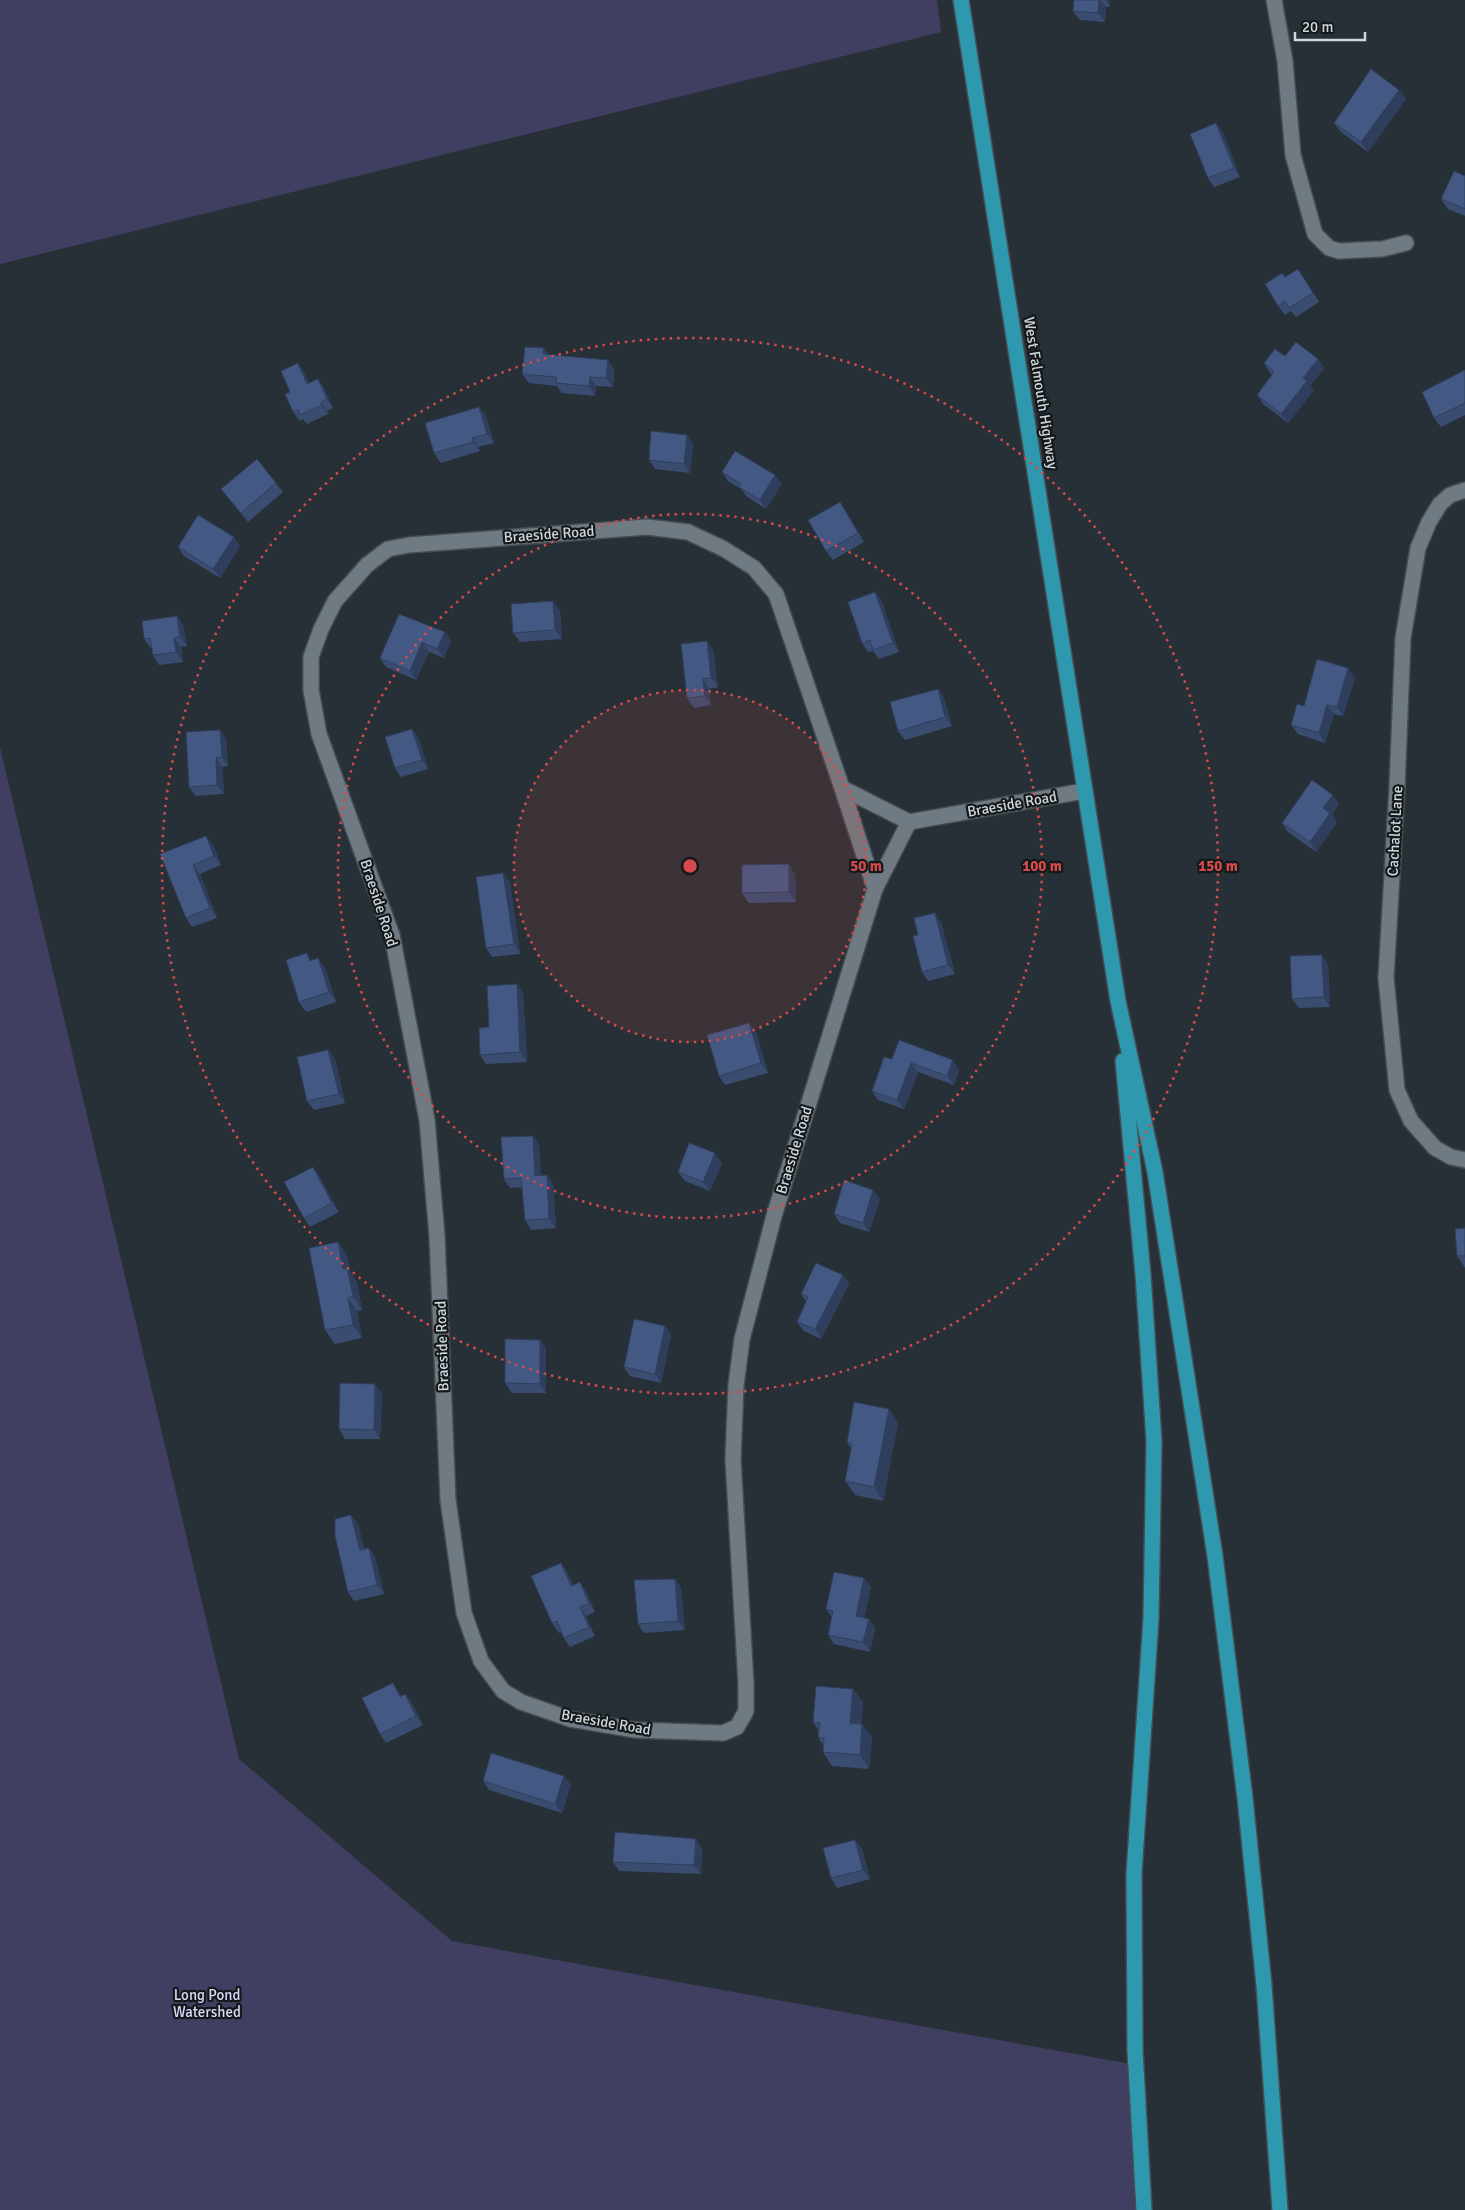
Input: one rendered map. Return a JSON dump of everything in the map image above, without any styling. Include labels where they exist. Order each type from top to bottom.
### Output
[{"type":"highway","name":"West Falmouth Highway","points":[[961,0],[1118,1001]]},
{"type":"highway","points":[[1118,1001],[1143,1274],[1154,1441],[1151,1618],[1134,1874],[1135,2050],[1144,2210]]},
{"type":"highway","points":[[1118,1001],[1155,1172],[1215,1556],[1245,1798],[1264,1985],[1280,2210]]},
{"type":"street","points":[[1274,0],[1285,60],[1293,156],[1316,234],[1329,248],[1339,251],[1382,249],[1406,243]]},
{"type":"street","name":"Cachalot Lane","points":[[1465,490],[1450,496],[1440,504],[1429,522],[1418,548],[1403,638],[1386,978],[1398,1090],[1411,1121],[1435,1148],[1451,1157],[1465,1160]]},
{"type":"street","name":"Braeside Road","points":[[875,889],[776,594],[754,568],[724,549],[688,532],[647,527],[409,545],[388,549],[367,565],[335,601],[321,628],[310,657],[311,690],[319,734],[392,935],[427,1120],[437,1236],[448,1500],[464,1613],[481,1661],[503,1691],[520,1702],[570,1719],[644,1731],[723,1733],[737,1727],[746,1711],[733,1458],[736,1385],[742,1339],[774,1216],[875,889],[909,822],[1084,791]]},
{"type":"street","points":[[842,788],[909,822]]},
{"type":"green space","points":[[0,0],[937,0],[941,32],[0,264]]},
{"type":"green space","name":"Long Pond Watershed","points":[[0,747],[239,1759],[452,1941],[1136,2065],[1144,2210],[0,2210]]},
{"type":"building","points":[[1074,0],[1099,0],[1098,13],[1073,11]]},
{"type":"building","points":[[1371,69],[1399,90],[1361,142],[1334,123]]},
{"type":"building","points":[[1216,123],[1234,168],[1208,178],[1190,134]]},
{"type":"building","points":[[1454,171],[1465,176],[1465,209],[1441,199]]},
{"type":"building","points":[[1298,269],[1313,293],[1289,308],[1285,301],[1278,306],[1265,284],[1282,273],[1285,277]]},
{"type":"building","points":[[1296,342],[1318,359],[1303,378],[1307,381],[1281,414],[1257,395],[1274,372],[1264,363],[1275,349],[1285,356]]},
{"type":"building","points":[[525,347],[544,348],[543,354],[608,360],[606,378],[590,377],[589,386],[556,383],[556,377],[522,374]]},
{"type":"building","points":[[298,363],[307,384],[318,379],[327,399],[321,402],[322,405],[300,415],[298,410],[293,412],[285,394],[290,392],[281,371]]},
{"type":"building","points":[[1465,370],[1465,403],[1434,418],[1422,392]]},
{"type":"building","points":[[479,407],[487,434],[472,438],[473,442],[434,453],[425,423]]},
{"type":"building","points":[[651,431],[687,435],[684,464],[649,460]]},
{"type":"building","points":[[735,451],[775,475],[760,500],[739,487],[741,484],[722,472]]},
{"type":"building","points":[[257,459],[276,483],[241,513],[221,489]]},
{"type":"building","points":[[840,502],[858,533],[826,551],[808,520]]},
{"type":"building","points":[[198,515],[234,537],[213,569],[178,547]]},
{"type":"building","points":[[875,592],[893,643],[873,650],[870,640],[862,643],[848,602]]},
{"type":"building","points":[[553,601],[555,630],[513,633],[511,604]]},
{"type":"building","points":[[399,614],[445,632],[437,649],[422,642],[410,671],[380,658]]},
{"type":"building","points":[[177,616],[180,637],[174,638],[176,652],[153,655],[150,638],[144,639],[142,621]]},
{"type":"building","points":[[707,641],[711,678],[703,679],[705,696],[687,698],[681,644]]},
{"type":"building","points":[[1317,659],[1348,668],[1337,707],[1327,705],[1319,733],[1291,725],[1297,704],[1304,706]]},
{"type":"building","points":[[938,689],[945,717],[898,731],[890,702]]},
{"type":"building","points":[[412,729],[422,760],[395,768],[385,737]]},
{"type":"building","points":[[220,730],[222,757],[216,758],[217,785],[189,787],[186,732]]},
{"type":"building","points":[[1312,780],[1333,795],[1323,808],[1330,813],[1310,842],[1282,823]]},
{"type":"building","points":[[206,836],[214,856],[193,865],[210,908],[186,918],[160,854]]},
{"type":"building","points":[[789,864],[789,892],[742,893],[742,865]]},
{"type":"building","points":[[503,873],[514,944],[486,948],[476,877]]},
{"type":"building","points":[[935,913],[948,965],[922,972],[913,936],[918,935],[914,918]]},
{"type":"building","points":[[307,953],[310,961],[318,958],[329,992],[299,1002],[286,960]]},
{"type":"building","points":[[1322,955],[1324,997],[1292,999],[1290,956]]},
{"type":"building","points":[[517,984],[520,1052],[480,1055],[479,1028],[489,1027],[487,986]]},
{"type":"building","points":[[749,1023],[761,1063],[719,1076],[707,1035]]},
{"type":"building","points":[[899,1040],[953,1060],[947,1076],[911,1063],[897,1100],[872,1091],[884,1057],[892,1059]]},
{"type":"building","points":[[328,1050],[339,1094],[307,1101],[297,1057]]},
{"type":"building","points":[[533,1136],[535,1176],[547,1175],[549,1219],[525,1220],[521,1178],[504,1179],[501,1137]]},
{"type":"building","points":[[689,1143],[715,1153],[703,1182],[678,1172]]},
{"type":"building","points":[[313,1167],[332,1203],[304,1218],[284,1182]]},
{"type":"building","points":[[844,1180],[873,1190],[863,1223],[834,1214]]},
{"type":"building","points":[[1465,1228],[1465,1256],[1457,1256],[1455,1229]]},
{"type":"building","points":[[338,1242],[343,1269],[347,1268],[353,1296],[348,1298],[353,1325],[325,1330],[309,1248]]},
{"type":"building","points":[[816,1263],[843,1275],[815,1329],[797,1322],[808,1297],[801,1294]]},
{"type":"building","points":[[634,1319],[665,1326],[655,1374],[624,1367]]},
{"type":"building","points":[[505,1339],[540,1340],[540,1384],[505,1383]]},
{"type":"building","points":[[340,1383],[375,1384],[374,1430],[339,1429]]},
{"type":"building","points":[[854,1402],[889,1409],[874,1487],[845,1481],[852,1444],[847,1442]]},
{"type":"building","points":[[351,1515],[360,1550],[369,1548],[377,1585],[348,1592],[335,1536],[335,1519]]},
{"type":"building","points":[[561,1563],[571,1586],[580,1582],[589,1603],[580,1607],[589,1627],[564,1638],[557,1621],[552,1623],[531,1576]]},
{"type":"building","points":[[834,1572],[864,1578],[856,1616],[869,1619],[863,1642],[828,1635],[833,1611],[826,1609]]},
{"type":"building","points":[[675,1579],[678,1621],[638,1624],[634,1580]]},
{"type":"building","points":[[393,1683],[400,1697],[405,1694],[416,1716],[380,1734],[362,1698]]},
{"type":"building","points":[[816,1686],[853,1689],[850,1723],[862,1724],[860,1755],[823,1752],[824,1738],[818,1737],[820,1723],[813,1722]]},
{"type":"building","points":[[491,1753],[564,1776],[555,1804],[483,1781]]},
{"type":"building","points":[[615,1832],[696,1839],[694,1865],[613,1862]]},
{"type":"building","points":[[855,1840],[863,1870],[831,1878],[823,1848]]}]
